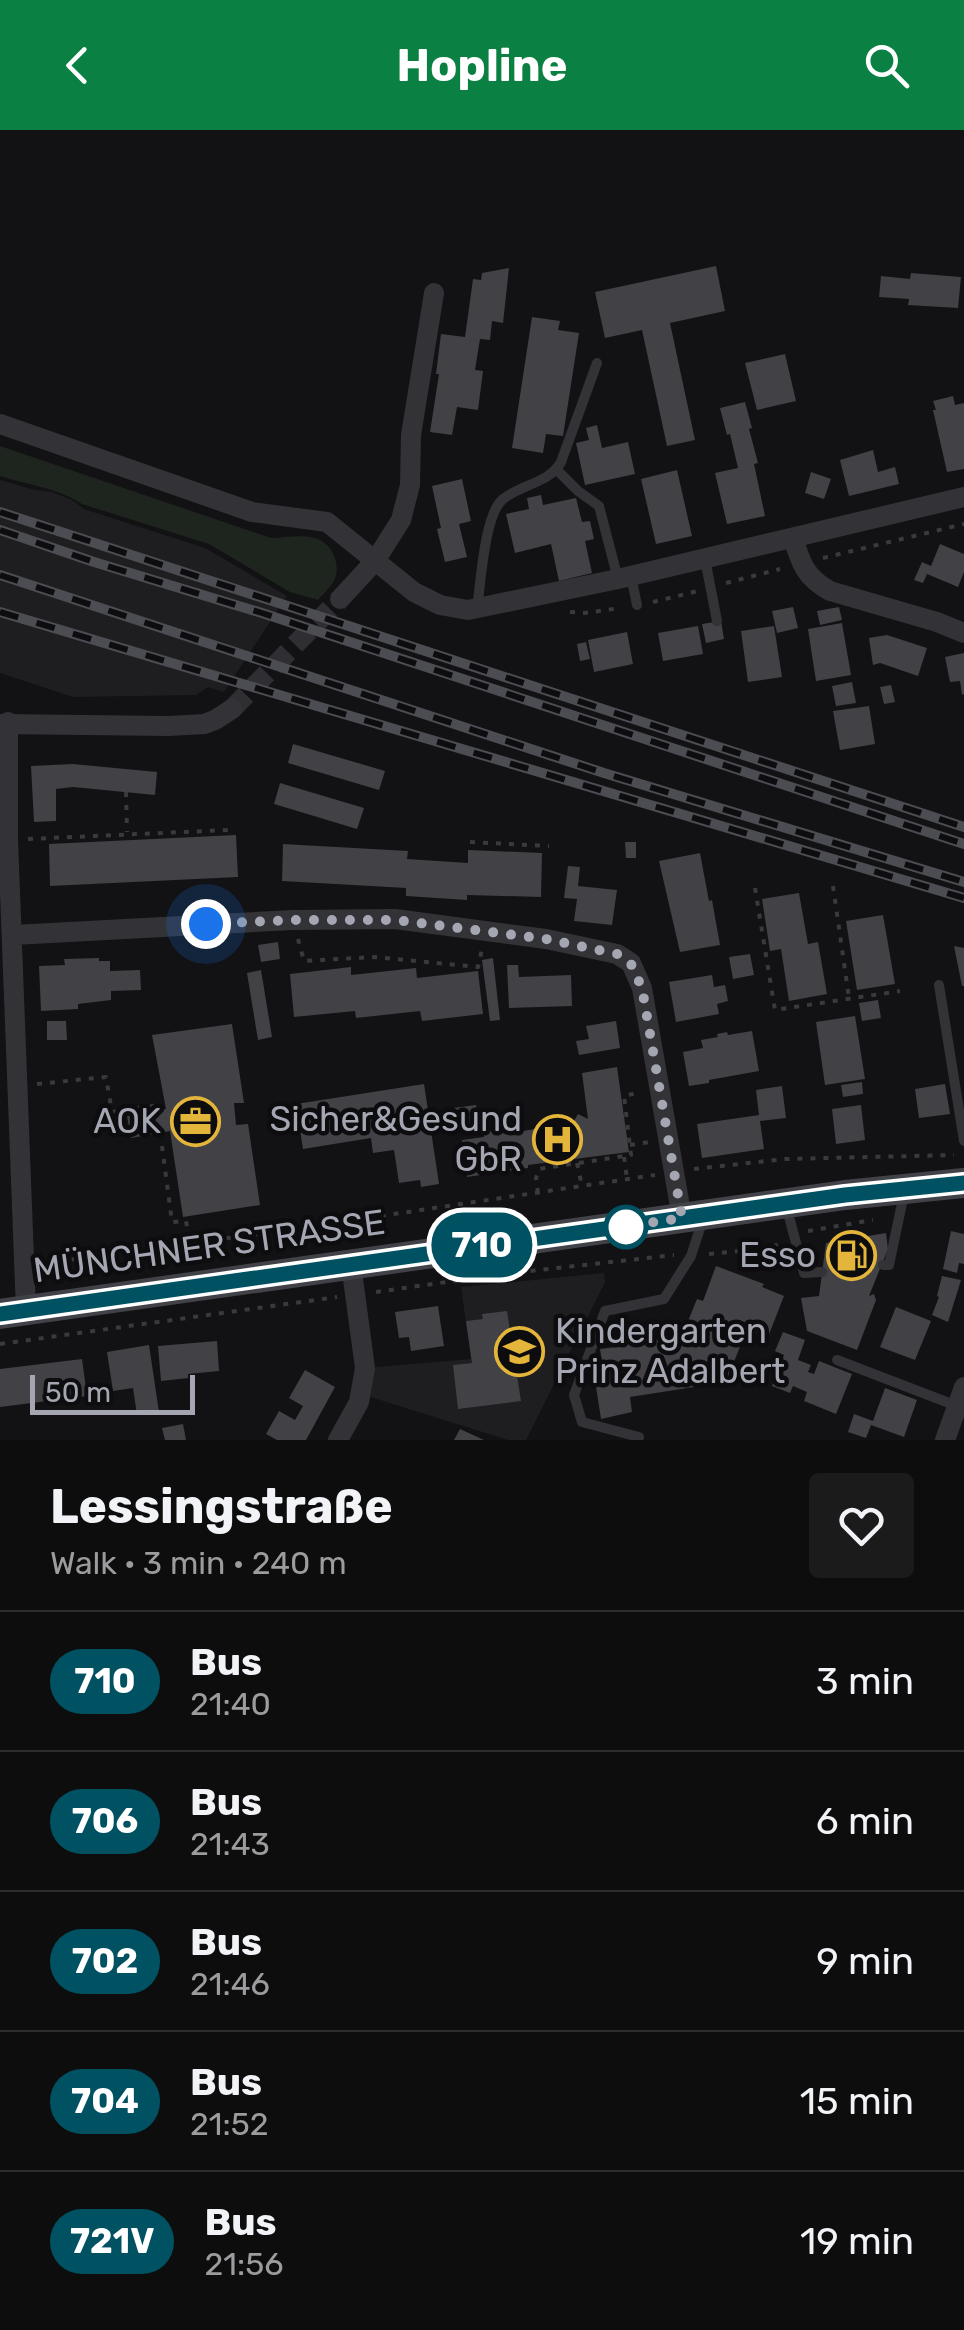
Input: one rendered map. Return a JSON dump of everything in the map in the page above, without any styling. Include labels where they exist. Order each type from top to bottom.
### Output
[{"type":"main road","name":"MÜNCHNER STRASSE","points":[[13,1312],[786,1203],[903,1202],[964,1183]]},
{"type":"street","points":[[340,599],[375,561],[401,520],[410,486],[411,435],[434,293]]},
{"type":"street","points":[[0,424],[252,512],[327,522],[425,598],[454,608],[477,609],[964,497]]},
{"type":"street","points":[[793,538],[801,563],[814,582],[830,591],[937,622],[964,634]]},
{"type":"street","points":[[13,1312],[24,1266],[17,1086],[7,1018],[13,934],[4,723],[204,724],[232,708]]},
{"type":"street","points":[[13,934],[293,920],[395,920],[546,939],[617,954],[631,964],[642,988],[674,1172],[693,1217]]},
{"type":"street","points":[[338,1440],[359,1402],[364,1368],[351,1264]]},
{"type":"street","points":[[944,1440],[961,1396]]},
{"type":"lane","points":[[477,609],[493,512],[502,500],[557,470],[597,363]]},
{"type":"lane","points":[[557,470],[599,506],[637,605]]},
{"type":"lane","points":[[704,559],[717,621]]},
{"type":"lane","points":[[939,985],[964,1140]]},
{"type":"lane","points":[[882,1265],[889,1265],[903,1202]]},
{"type":"lane","points":[[786,1203],[804,1273],[822,1272]]},
{"type":"lane","points":[[638,1440],[582,1422],[574,1394],[606,1311],[664,1299],[690,1256],[693,1217]]},
{"type":"lane","points":[[837,1360],[961,1396]]},
{"type":"path","points":[[558,611],[585,613],[637,605],[964,524]]},
{"type":"path","points":[[126,792],[127,835]]},
{"type":"path","points":[[8,840],[228,830]]},
{"type":"path","points":[[470,842],[550,846]]},
{"type":"path","points":[[833,886],[849,998]]},
{"type":"path","points":[[755,888],[775,1010],[900,991]]},
{"type":"path","points":[[293,920],[304,961],[375,957],[478,966],[486,930]]},
{"type":"path","points":[[17,1086],[106,1077],[112,1112],[159,1105]]},
{"type":"path","points":[[538,1194],[539,1169],[631,1155],[624,1096],[636,1093]]},
{"type":"path","points":[[162,1146],[172,1222],[186,1221],[190,1243]]},
{"type":"path","points":[[24,1266],[674,1172],[785,1159],[964,1155]]},
{"type":"path","points":[[624,1156],[627,1179]]},
{"type":"path","points":[[577,1164],[582,1186]]},
{"type":"path","points":[[0,1344],[647,1256],[772,1248],[793,1234],[903,1202]]},
{"type":"shaded area","points":[[0,446],[271,538],[302,536],[320,540],[335,558],[334,581],[318,600],[290,592],[209,544],[82,504],[53,490],[0,476]]},
{"type":"shaded area","points":[[0,480],[52,492],[84,509],[205,548],[287,596],[224,692],[208,687],[196,695],[73,697],[0,673]]},
{"type":"shaded area","name":"Kindergarten Prinz Adalbert","points":[[604,1273],[605,1282],[526,1440],[508,1440],[361,1394],[365,1368],[471,1359],[461,1287]]},
{"type":"building","points":[[716,266],[725,311],[670,323],[695,440],[667,446],[642,330],[605,338],[595,292]]},
{"type":"building","points":[[509,268],[503,323],[492,321],[490,340],[480,339],[475,370],[483,371],[478,410],[457,407],[452,435],[430,432],[441,334],[465,337],[473,279],[481,280],[482,273]]},
{"type":"building","points":[[911,273],[961,277],[958,308],[908,305],[909,299],[879,297],[881,276],[910,279]]},
{"type":"building","points":[[532,317],[560,321],[558,330],[579,333],[563,436],[546,434],[543,453],[512,448]]},
{"type":"building","points":[[785,354],[796,401],[757,410],[745,363]]},
{"type":"building","points":[[953,396],[955,405],[964,403],[964,469],[947,472],[933,401]]},
{"type":"building","points":[[745,402],[765,516],[727,524],[715,473],[738,468],[720,408]]},
{"type":"building","points":[[597,425],[602,448],[628,442],[635,474],[585,485],[576,443],[589,440],[586,428]]},
{"type":"building","points":[[873,450],[878,472],[895,467],[899,484],[849,496],[840,460]]},
{"type":"building","points":[[677,470],[692,536],[656,544],[641,479]]},
{"type":"building","points":[[811,472],[831,479],[824,499],[805,493]]},
{"type":"building","points":[[462,479],[471,521],[459,524],[467,557],[445,562],[432,486]]},
{"type":"building","points":[[541,495],[543,505],[576,498],[582,522],[590,521],[594,539],[585,541],[592,573],[559,581],[551,544],[515,553],[506,514],[529,509],[527,498]]},
{"type":"building","points":[[940,544],[964,554],[964,572],[958,587],[927,574],[923,583],[914,580],[922,562],[931,566]]},
{"type":"building","points":[[793,607],[798,628],[777,633],[772,611]]},
{"type":"building","points":[[839,607],[842,620],[820,625],[817,611]]},
{"type":"building","points":[[721,621],[724,639],[706,643],[702,624]]},
{"type":"building","points":[[842,623],[851,675],[816,681],[808,629]]},
{"type":"building","points":[[698,626],[703,654],[663,661],[658,633]]},
{"type":"building","points":[[774,626],[782,677],[748,682],[741,631]]},
{"type":"building","points":[[627,632],[633,664],[594,672],[588,640]]},
{"type":"building","points":[[887,635],[927,648],[918,676],[880,663],[873,665],[869,638]]},
{"type":"building","points":[[586,642],[590,659],[580,661],[577,644]]},
{"type":"building","points":[[964,653],[962,695],[960,681],[950,682],[945,657]]},
{"type":"building","points":[[852,682],[856,703],[836,706],[832,686]]},
{"type":"building","points":[[891,685],[895,702],[884,704],[880,687]]},
{"type":"building","points":[[869,706],[875,744],[840,750],[833,711]]},
{"type":"building","points":[[293,744],[385,771],[379,790],[288,763]]},
{"type":"building","points":[[73,764],[157,772],[155,795],[73,787],[56,789],[56,821],[34,822],[31,766]]},
{"type":"building","points":[[280,783],[364,808],[357,829],[274,804]]},
{"type":"building","points":[[236,835],[238,877],[50,886],[49,844]]},
{"type":"building","points":[[625,842],[636,842],[636,858],[626,858]]},
{"type":"building","points":[[283,844],[408,851],[407,859],[468,863],[468,850],[542,853],[541,897],[467,895],[467,900],[406,896],[406,888],[282,881]]},
{"type":"building","points":[[700,853],[720,945],[680,952],[659,861]]},
{"type":"building","points":[[568,866],[580,867],[578,886],[617,890],[612,925],[574,921],[577,899],[564,898]]},
{"type":"building","points":[[799,893],[808,944],[818,942],[827,994],[789,1001],[781,949],[770,951],[762,899]]},
{"type":"building","points":[[883,915],[895,984],[857,990],[846,921]]},
{"type":"building","points":[[278,942],[280,959],[261,962],[258,945]]},
{"type":"building","points":[[954,946],[964,948],[964,986],[962,986]]},
{"type":"building","points":[[750,954],[754,975],[733,979],[729,957]]},
{"type":"building","points":[[493,958],[500,1020],[490,1021],[482,960]]},
{"type":"building","points":[[64,959],[110,961],[110,971],[140,970],[141,990],[111,991],[111,1000],[78,1004],[78,1009],[41,1011],[39,966],[65,965]]},
{"type":"building","points":[[507,965],[518,965],[519,977],[571,975],[572,1006],[509,1008]]},
{"type":"building","points":[[351,967],[351,975],[416,968],[417,978],[478,971],[483,1014],[422,1021],[420,1011],[356,1018],[355,1011],[294,1017],[290,974]]},
{"type":"building","points":[[261,970],[272,1037],[258,1040],[247,973]]},
{"type":"building","points":[[712,975],[714,987],[725,985],[728,1001],[717,1004],[719,1014],[676,1022],[669,982]]},
{"type":"building","points":[[878,1000],[881,1018],[862,1021],[859,1003]]},
{"type":"building","points":[[855,1016],[865,1079],[825,1085],[816,1022]]},
{"type":"building","points":[[47,1021],[66,1021],[67,1040],[47,1040]]},
{"type":"building","points":[[616,1021],[620,1048],[579,1055],[576,1041],[589,1039],[586,1026]]},
{"type":"building","points":[[232,1024],[244,1103],[234,1103],[236,1125],[248,1124],[260,1205],[183,1217],[170,1131],[131,1138],[127,1116],[166,1109],[152,1035]]},
{"type":"building","points":[[752,1031],[759,1071],[689,1086],[683,1052],[703,1048],[701,1040],[718,1037],[717,1034]]},
{"type":"building","points":[[617,1067],[629,1152],[467,1177],[462,1140],[523,1126],[523,1131],[568,1127],[567,1122],[574,1121],[578,1114],[588,1119],[582,1073]]},
{"type":"building","points":[[862,1082],[863,1094],[843,1097],[841,1085]]},
{"type":"building","points":[[424,1084],[439,1184],[421,1187],[420,1180],[399,1183],[394,1150],[373,1153],[371,1138],[303,1149],[296,1104]]},
{"type":"building","points":[[945,1084],[950,1114],[919,1118],[915,1089]]},
{"type":"building","points":[[782,1086],[786,1118],[760,1121],[764,1149],[702,1158],[697,1124],[759,1115],[756,1090]]},
{"type":"building","points":[[476,1105],[480,1126],[449,1130],[446,1109]]},
{"type":"building","points":[[861,1105],[865,1140],[836,1144],[832,1109]]},
{"type":"building","points":[[951,1231],[964,1234],[964,1264],[959,1263],[957,1273],[943,1269]]},
{"type":"building","points":[[886,1233],[888,1249],[869,1296],[874,1294],[876,1300],[857,1350],[807,1331],[801,1298],[819,1296],[826,1243]]},
{"type":"building","points":[[716,1266],[784,1296],[768,1337],[747,1329],[726,1382],[630,1397],[632,1412],[601,1419],[596,1387],[606,1386],[600,1349],[623,1346],[623,1341],[645,1337],[646,1341],[688,1334],[693,1323],[688,1321],[697,1299],[703,1301]]},
{"type":"building","points":[[942,1276],[961,1280],[948,1322],[932,1315]]},
{"type":"building","points":[[438,1306],[444,1346],[411,1351],[409,1337],[399,1338],[395,1312]]},
{"type":"building","points":[[896,1307],[931,1321],[915,1360],[880,1347]]},
{"type":"building","points":[[507,1311],[521,1401],[458,1409],[453,1365],[472,1363],[466,1321],[483,1319],[482,1314]]},
{"type":"building","points":[[783,1332],[805,1340],[798,1360],[811,1365],[808,1372],[814,1374],[819,1361],[852,1374],[836,1414],[804,1401],[807,1392],[793,1386],[790,1393],[772,1386],[784,1355],[775,1351]]},
{"type":"building","points":[[217,1341],[219,1371],[161,1381],[158,1346]]},
{"type":"building","points":[[149,1345],[159,1412],[137,1415],[133,1388],[113,1391],[107,1352]]},
{"type":"building","points":[[82,1359],[87,1396],[0,1407],[0,1369]]},
{"type":"building","points":[[305,1370],[335,1387],[306,1440],[277,1440],[266,1434],[279,1411],[295,1420],[303,1406],[289,1398]]},
{"type":"building","points":[[885,1388],[917,1400],[904,1437],[871,1425],[866,1438],[848,1432],[854,1414],[873,1421]]},
{"type":"building","points":[[183,1424],[186,1440],[165,1440],[162,1428]]},
{"type":"building","points":[[460,1429],[484,1440],[454,1440]]},
{"type":"tunnel","points":[[232,709],[340,599]]},
{"type":"railway","points":[[0,512],[964,827]]},
{"type":"railway","points":[[0,530],[964,844]]},
{"type":"railway","points":[[0,575],[604,773],[964,882]]},
{"type":"railway","points":[[0,612],[964,898]]},
{"type":"bus line","name":"710","points":[[0,1314],[845,1195],[964,1183]]},
{"type":"place","name":"AOK","points":[[196,1121]]},
{"type":"place","name":"Sicher&Gesund GbR","points":[[557,1139]]},
{"type":"place","name":"Esso","points":[[851,1255]]},
{"type":"place","name":"Kindergarten Prinz Adalbert","points":[[520,1351]]},
{"type":"route","points":[[206,924],[395,920],[546,939],[617,954],[631,964],[642,988],[682,1218],[608,1229],[626,1227]]}]
